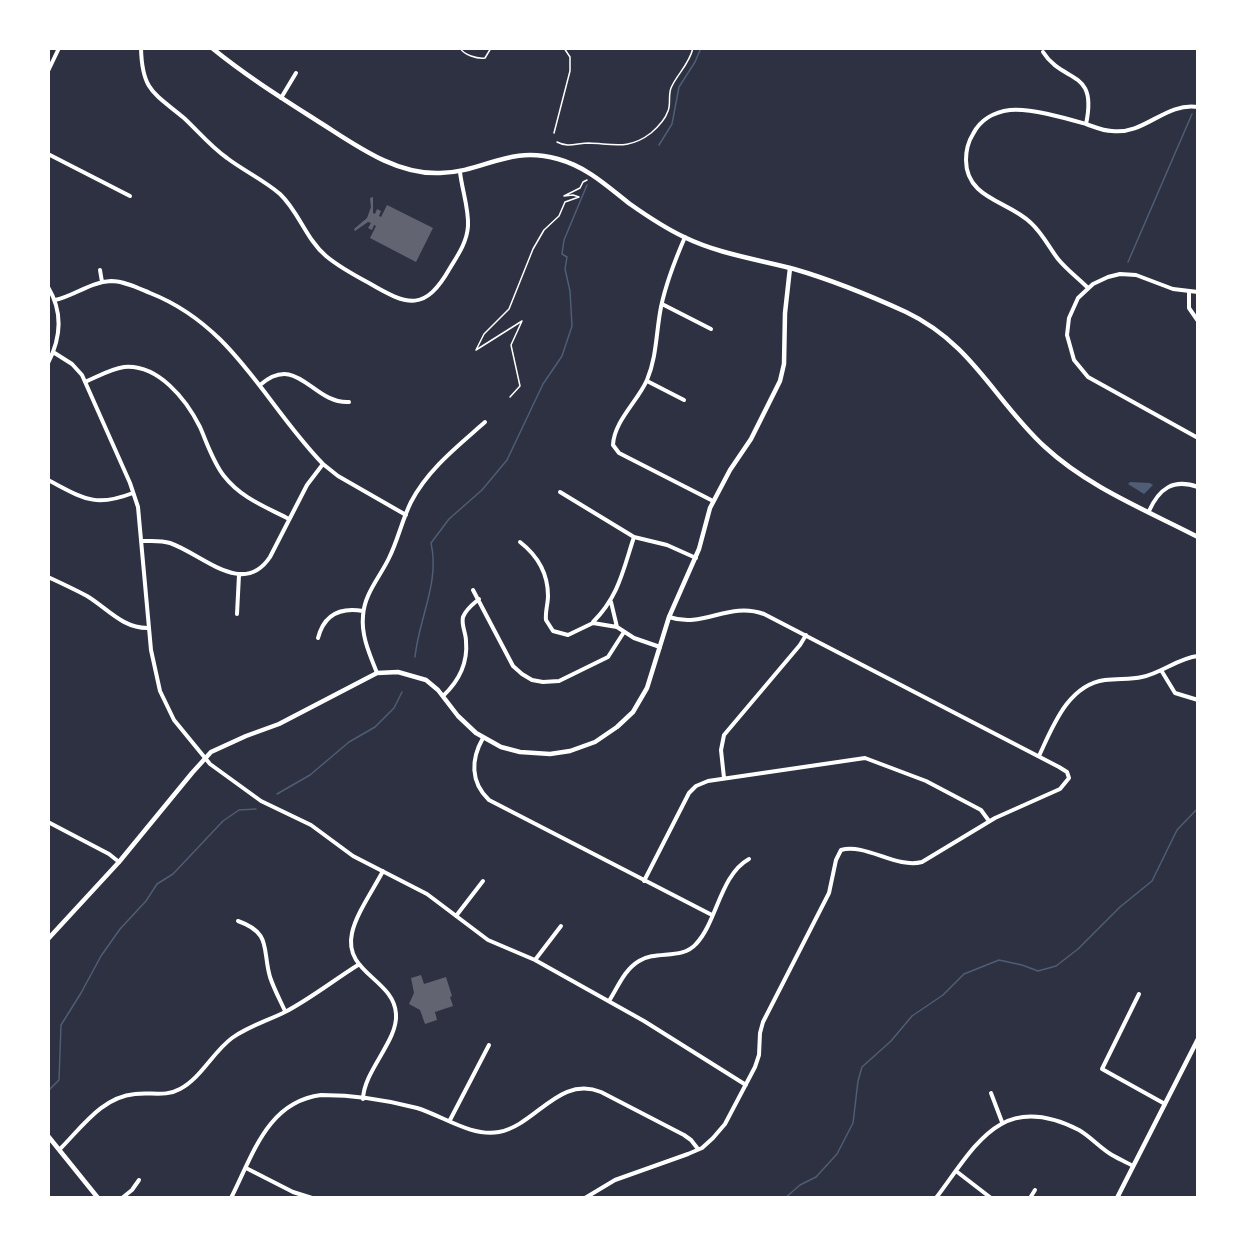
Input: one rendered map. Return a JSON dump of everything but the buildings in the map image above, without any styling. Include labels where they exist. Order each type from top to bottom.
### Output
[{"type":"main road","points":[[212,48],[242,72],[281,98],[342,136],[397,166],[427,173],[460,172],[516,155],[535,155],[562,160],[590,172],[643,213],[685,237],[731,255],[790,268],[818,277],[892,306],[935,328],[970,358],[1026,428],[1053,454],[1088,479],[1198,537]]},
{"type":"main road","points":[[48,939],[119,862],[205,758],[215,750],[279,724],[377,673],[398,672],[416,676],[430,683],[463,721],[483,738],[510,750],[539,754],[570,752],[595,742],[617,727],[636,707],[650,682],[669,618],[696,558],[705,521],[713,501],[751,439],[780,381],[784,364],[785,313],[790,268]]},
{"type":"main road","points":[[1117,1198],[1198,1039]]},
{"type":"main road","points":[[48,1136],[98,1198]]},
{"type":"street","points":[[48,70],[59,48]]},
{"type":"street","points":[[141,48],[144,76],[149,87],[159,99],[185,119],[227,159],[280,194],[314,243],[326,256],[342,268],[395,298],[414,301],[431,294],[442,282],[460,251],[466,239],[468,221],[460,172]]},
{"type":"street","points":[[1043,52],[1051,62],[1073,75],[1084,88],[1089,105],[1086,124]]},
{"type":"street","points":[[281,98],[296,73]]},
{"type":"street","points":[[1088,288],[1059,261],[1040,232],[1028,220],[1016,210],[990,199],[980,191],[970,177],[966,158],[968,145],[976,128],[1001,111],[1026,111],[1106,130],[1126,131],[1143,126],[1174,108],[1198,106]]},
{"type":"street","points":[[48,154],[130,196]]},
{"type":"street","points":[[685,237],[662,304],[656,352],[647,381],[615,435],[613,445],[620,453],[713,501]]},
{"type":"street","points":[[100,270],[102,282]]},
{"type":"street","points":[[1198,292],[1167,287],[1131,274],[1108,277],[1088,288],[1075,303],[1068,323],[1069,346],[1077,365],[1095,382],[1122,394],[1198,438]]},
{"type":"street","points":[[55,300],[102,282],[117,281],[166,299],[188,311],[212,330],[260,385],[323,464],[338,476],[406,515]]},
{"type":"street","points":[[48,287],[55,300],[59,326],[48,363]]},
{"type":"street","points":[[1190,291],[1189,308],[1198,321]]},
{"type":"street","points":[[662,304],[711,329]]},
{"type":"street","points":[[53,352],[76,368],[85,382],[133,493],[140,516],[153,667],[164,703],[174,720],[205,758],[216,769],[261,801],[307,823],[348,853],[427,894],[488,940],[536,960],[609,1001],[746,1085]]},
{"type":"street","points":[[85,382],[124,367],[141,369],[157,376],[189,408],[218,466],[233,486],[248,498],[289,519]]},
{"type":"street","points":[[260,385],[273,375],[287,373],[331,399],[349,402]]},
{"type":"street","points":[[647,381],[684,400]]},
{"type":"street","points":[[377,673],[364,634],[363,610],[369,593],[390,556],[413,499],[432,471],[485,422]]},
{"type":"street","points":[[142,541],[169,543],[226,572],[239,575],[254,573],[267,562],[309,481],[323,464]]},
{"type":"street","points":[[48,480],[93,501],[113,500],[133,493]]},
{"type":"street","points":[[1149,511],[1158,494],[1169,487],[1184,483],[1198,486]]},
{"type":"street","points":[[560,492],[634,537],[667,546],[696,558]]},
{"type":"street","points":[[520,542],[534,555],[543,570],[548,594],[546,620],[550,628],[556,633],[568,635],[593,623],[611,602],[622,577],[634,537]]},
{"type":"street","points":[[237,614],[239,575]]},
{"type":"street","points":[[48,577],[90,598],[115,617],[137,627],[149,628]]},
{"type":"street","points":[[474,590],[513,666],[522,674],[537,681],[559,681],[606,658],[624,632]]},
{"type":"street","points":[[443,696],[462,672],[467,647],[463,618],[469,608],[479,599]]},
{"type":"street","points":[[611,602],[617,627]]},
{"type":"street","points":[[318,638],[322,624],[328,618],[344,611],[363,610]]},
{"type":"street","points":[[585,1198],[615,1180],[698,1149],[722,1129],[758,1059],[763,1022],[828,896],[836,860],[842,850],[854,849],[906,863],[919,863],[989,821],[1060,789],[1069,778],[1062,768],[771,617],[750,610],[729,611],[695,621],[669,618]]},
{"type":"street","points":[[593,623],[617,627],[639,640],[660,647]]},
{"type":"street","points":[[724,778],[721,750],[724,735],[799,647],[806,635]]},
{"type":"street","points":[[1039,756],[1065,707],[1078,692],[1097,681],[1139,678],[1184,659],[1198,656]]},
{"type":"street","points":[[1161,670],[1175,693],[1198,700]]},
{"type":"street","points":[[483,738],[475,757],[474,770],[478,786],[489,800],[712,915]]},
{"type":"street","points":[[644,881],[689,793],[704,782],[724,778],[866,758],[926,781],[981,810],[989,821]]},
{"type":"street","points":[[48,822],[109,854],[119,862]]},
{"type":"street","points":[[609,1001],[625,974],[637,962],[654,955],[683,952],[692,948],[699,940],[731,875],[749,859]]},
{"type":"street","points":[[363,1099],[364,1086],[392,1033],[396,1016],[389,994],[358,964],[352,949],[353,929],[382,871]]},
{"type":"street","points":[[456,916],[483,881]]},
{"type":"street","points":[[238,921],[252,926],[261,937],[270,978],[285,1011]]},
{"type":"street","points":[[536,960],[561,926]]},
{"type":"street","points":[[60,1149],[106,1104],[124,1095],[166,1094],[178,1090],[189,1083],[232,1038],[257,1023],[285,1011],[358,964]]},
{"type":"street","points":[[1139,994],[1102,1070],[1165,1104]]},
{"type":"street","points":[[450,1120],[489,1045]]},
{"type":"street","points":[[231,1198],[269,1124],[288,1106],[321,1095],[408,1106],[481,1132],[503,1131],[568,1091],[588,1088],[601,1092],[684,1135],[698,1149]]},
{"type":"street","points":[[992,1093],[1002,1122]]},
{"type":"street","points":[[936,1198],[985,1134],[1002,1122],[1030,1118],[1061,1123],[1080,1131],[1112,1155],[1133,1166]]},
{"type":"street","points":[[246,1168],[293,1192],[312,1198]]},
{"type":"street","points":[[956,1171],[991,1198]]},
{"type":"street","points":[[122,1198],[139,1180]]},
{"type":"street","points":[[1030,1198],[1035,1190]]},
{"type":"path","points":[[460,48],[466,54],[485,58],[491,48]]},
{"type":"path","points":[[554,133],[570,71],[570,57],[564,48]]},
{"type":"path","points":[[557,142],[564,146],[589,143],[628,145],[645,138],[665,118],[670,105],[671,88],[685,68],[693,48]]},
{"type":"path","points":[[510,397],[520,386],[511,345],[522,321],[476,350],[484,334],[509,309],[526,260],[544,230],[559,216],[565,202],[579,197],[564,196],[580,188],[587,180]]},
{"type":"water","points":[[1130,482],[1153,485],[1144,494],[1128,484]]},
{"type":"waterway","points":[[659,145],[672,124],[679,87],[701,48]]},
{"type":"waterway","points":[[1128,262],[1192,114]]},
{"type":"waterway","points":[[415,657],[433,572],[431,543],[449,519],[482,490],[507,460],[543,384],[562,356],[572,326],[570,291],[565,269],[567,257],[562,254],[564,240],[587,185]]},
{"type":"waterway","points":[[277,794],[310,775],[349,742],[375,727],[394,708],[402,692]]},
{"type":"waterway","points":[[785,1198],[800,1185],[816,1177],[837,1154],[853,1123],[862,1067],[891,1041],[912,1016],[943,995],[964,974],[999,960],[1038,971],[1056,966],[1078,949],[1120,907],[1152,881],[1177,830],[1198,808]]},
{"type":"waterway","points":[[48,1091],[59,1080],[61,1025],[101,956],[120,929],[146,901],[157,884],[173,874],[223,821],[239,810],[256,809]]}]
